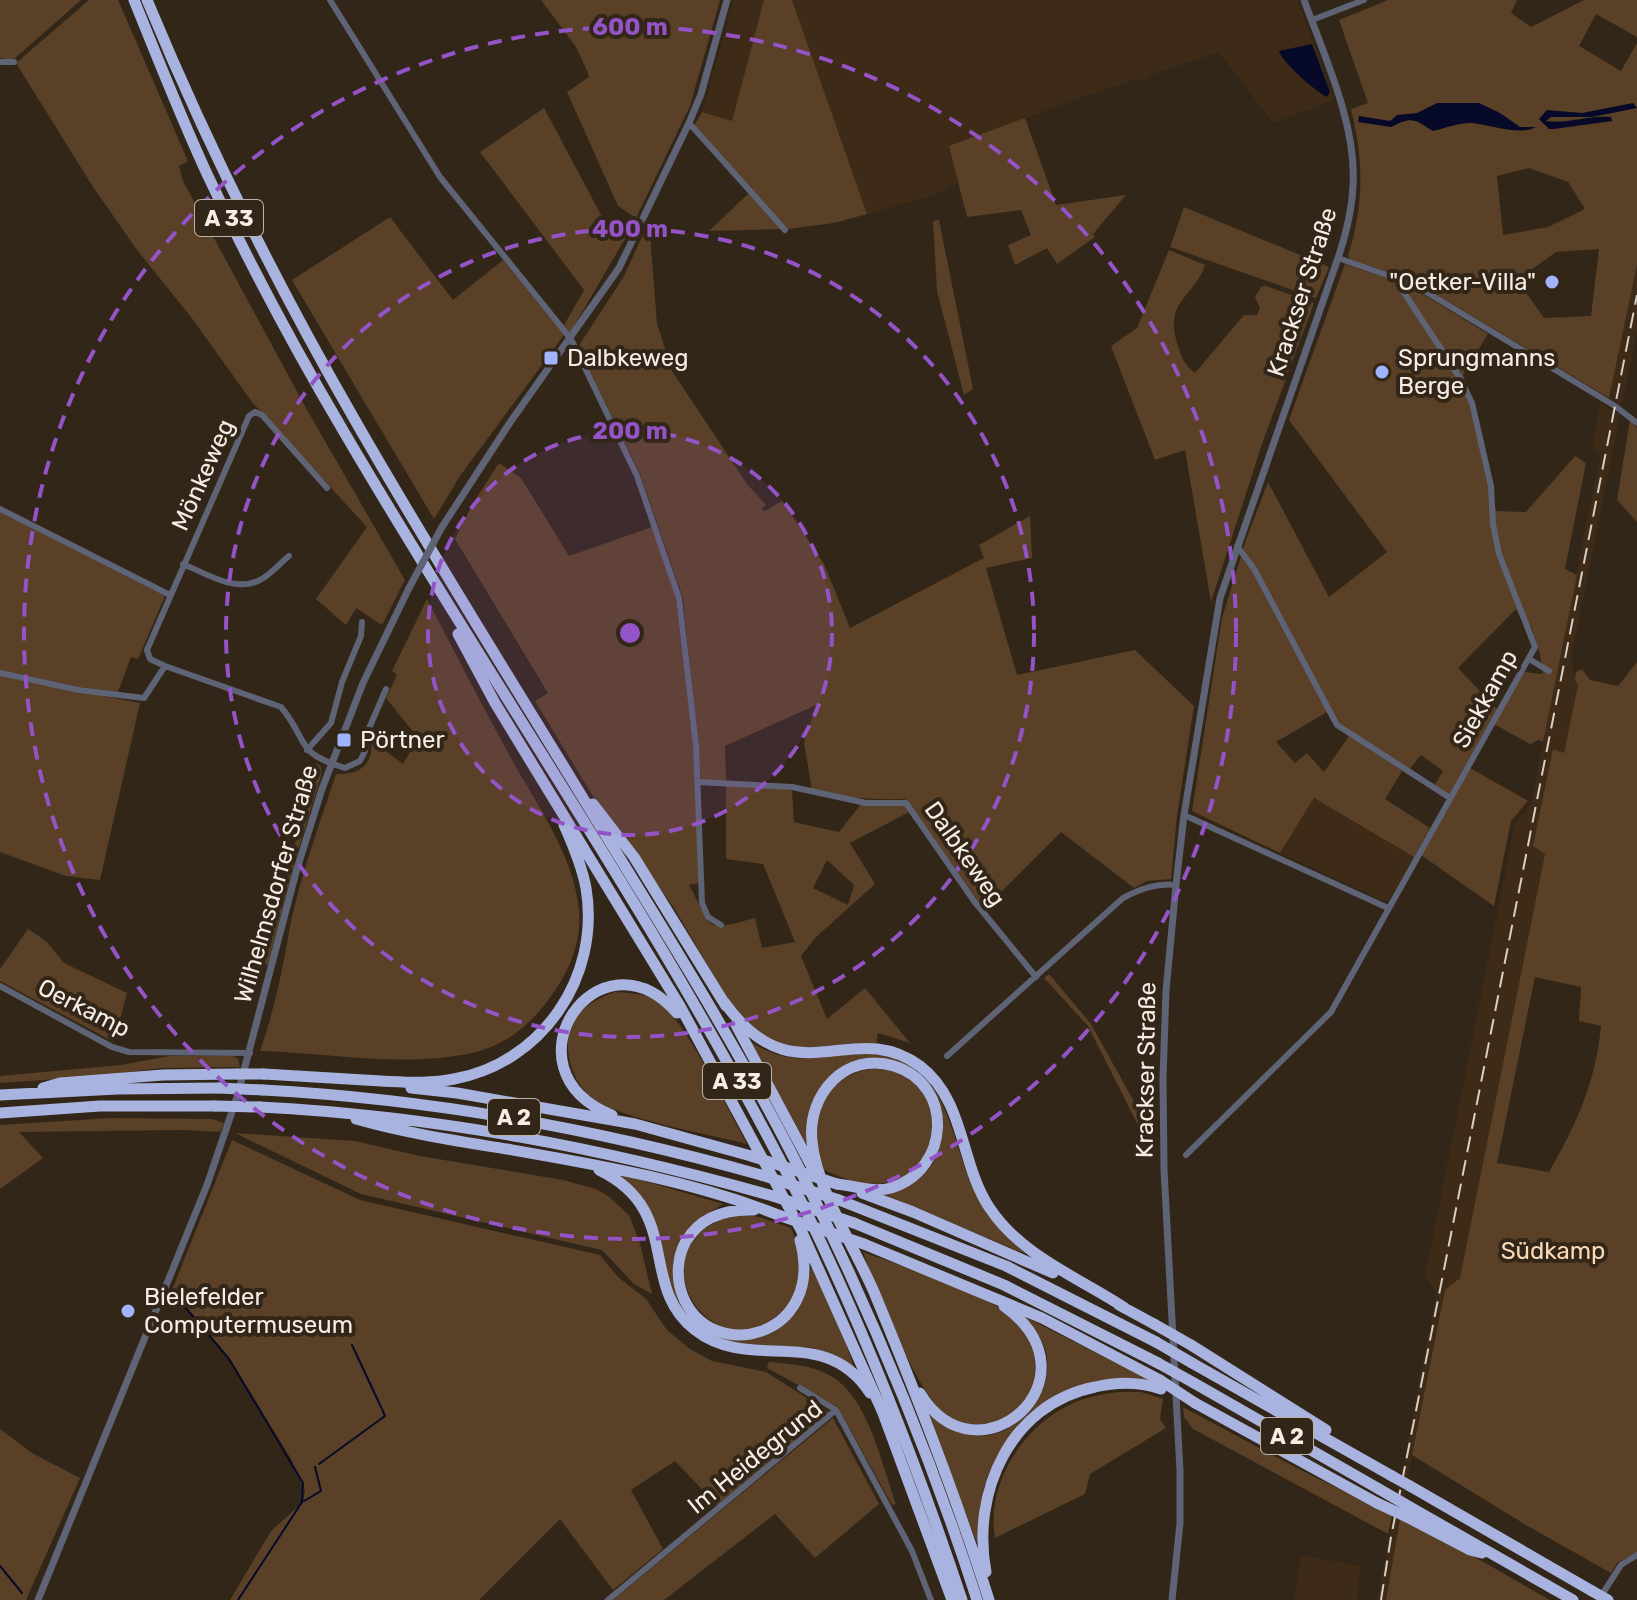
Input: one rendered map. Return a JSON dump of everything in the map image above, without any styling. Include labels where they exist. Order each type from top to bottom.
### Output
[{"type":"highway","name":"A 33","points":[[134,0],[208,175],[273,305],[342,429],[676,975],[778,1156],[874,1359],[928,1497],[962,1600]]},
{"type":"highway","name":"A 33","points":[[147,0],[185,92],[287,297],[388,477],[687,969],[795,1161],[861,1298],[902,1393],[941,1493],[977,1600]]},
{"type":"highway","points":[[443,597],[473,665],[692,1031],[835,1302],[952,1600]]},
{"type":"highway","points":[[561,762],[634,857],[724,1002],[837,1205],[903,1362],[990,1600]]},
{"type":"highway","points":[[27,1093],[60,1083],[163,1075],[264,1074],[407,1083],[451,1080],[491,1068],[549,1026],[569,996],[581,966],[587,939],[586,891],[578,858],[539,774]]},
{"type":"highway","points":[[635,1124],[592,1105],[566,1075],[561,1052],[565,1026],[571,1013],[601,989],[635,986],[669,1003],[692,1031]]},
{"type":"highway","points":[[724,1002],[743,1027],[775,1048],[813,1054],[876,1049],[897,1054],[921,1067],[934,1079],[953,1110],[975,1179],[998,1220],[1039,1257],[1191,1345],[1336,1436],[1346,1450]]},
{"type":"highway","points":[[837,1184],[880,1191],[892,1188],[914,1177],[933,1153],[939,1128],[935,1104],[929,1092],[910,1073],[884,1063],[862,1064],[838,1075],[822,1091],[812,1115],[812,1143],[820,1176],[837,1205]]},
{"type":"highway","points":[[365,1081],[471,1095],[635,1124],[751,1156],[913,1212],[1014,1255],[1125,1308]]},
{"type":"highway","name":"A 2","points":[[0,1095],[219,1088],[402,1101],[530,1120],[668,1149],[761,1175],[1006,1266],[1156,1342],[1608,1600]]},
{"type":"highway","name":"A 2","points":[[0,1113],[100,1106],[215,1106],[329,1111],[469,1127],[563,1143],[778,1195],[1004,1285],[1158,1363],[1379,1489],[1409,1512],[1573,1600]]},
{"type":"highway","points":[[329,1111],[400,1129],[670,1182],[769,1211],[864,1244],[1042,1318],[1377,1503],[1409,1512]]},
{"type":"highway","points":[[579,1163],[614,1178],[641,1204],[653,1229],[671,1301],[693,1329],[712,1342],[736,1349],[809,1351],[841,1363],[867,1389],[885,1423]]},
{"type":"highway","points":[[769,1211],[732,1210],[721,1213],[699,1225],[685,1243],[678,1279],[686,1303],[694,1315],[719,1330],[741,1335],[764,1331],[782,1320],[797,1302],[805,1281],[804,1254],[778,1195]]},
{"type":"highway","points":[[903,1362],[924,1401],[943,1420],[965,1429],[987,1430],[1016,1418],[1036,1395],[1042,1360],[1028,1328],[1019,1317],[987,1295]]},
{"type":"highway","points":[[990,1600],[983,1550],[983,1513],[994,1472],[1016,1436],[1041,1411],[1074,1392],[1131,1384],[1160,1385]]},
{"type":"street","points":[[330,0],[440,177],[571,339],[637,476],[679,598],[696,746],[702,903],[708,917],[721,925]]},
{"type":"street","name":"Wilhelmsdorfer Straße","points":[[38,1600],[207,1185],[250,1053],[296,872],[331,764],[363,683],[442,527],[509,424],[619,268],[701,94],[727,0]]},
{"type":"street","name":"Krackser Straße","points":[[1172,1600],[1180,1523],[1180,1471],[1164,1169],[1163,1078],[1166,991],[1184,815],[1220,598],[1349,225],[1354,183],[1352,153],[1344,117],[1304,0]]},
{"type":"street","points":[[1312,20],[1364,0]]},
{"type":"street","points":[[0,62],[14,62]]},
{"type":"street","points":[[689,123],[785,230]]},
{"type":"street","points":[[1338,258],[1413,284],[1615,406],[1637,423]]},
{"type":"street","name":"Siekkamp","points":[[1186,1155],[1331,1012],[1535,647],[1499,554],[1493,524],[1491,486],[1472,403],[1460,378],[1399,285],[1400,279]]},
{"type":"street","name":"Mönkeweg","points":[[165,666],[150,659],[147,650],[249,416],[255,412],[262,415],[327,488]]},
{"type":"street","points":[[0,509],[170,595]]},
{"type":"street","points":[[1237,546],[1254,569],[1337,725],[1450,798]]},
{"type":"street","name":"Mönkeweg","points":[[183,564],[225,582],[247,584],[267,576],[289,556]]},
{"type":"street","points":[[307,750],[331,723],[342,682],[361,636],[362,622]]},
{"type":"street","points":[[1529,659],[1549,671]]},
{"type":"street","points":[[0,673],[79,690],[144,698],[165,666],[281,707],[291,718],[307,750],[316,758],[345,768],[360,761],[371,721],[386,689]]},
{"type":"street","name":"Dalbkeweg","points":[[698,782],[792,787],[866,803],[906,803],[974,901],[1036,977]]},
{"type":"street","points":[[1184,815],[1388,908]]},
{"type":"street","points":[[947,1056],[1123,898],[1158,884],[1176,885]]},
{"type":"street","name":"Oerkamp","points":[[0,986],[112,1047],[129,1052],[250,1053]]},
{"type":"street","points":[[800,1388],[836,1410]]},
{"type":"street","name":"Im Heidegrund","points":[[608,1600],[836,1410],[905,1537],[931,1600]]},
{"type":"street","points":[[1596,1595],[1621,1565],[1637,1555]]},
{"type":"shaded area","points":[[734,0],[764,0],[732,121],[702,112]]},
{"type":"shaded area","points":[[792,0],[1298,0],[1334,100],[1273,123],[1219,52],[1150,75],[1144,81],[1138,79],[1102,90],[950,146],[960,181],[932,196],[867,214]]},
{"type":"shaded area","points":[[1637,265],[1637,332],[1622,405],[1609,398]]},
{"type":"shaded area","points":[[1600,404],[1620,414],[1571,661],[1578,685],[1564,754],[1553,750],[1534,845],[1545,854],[1460,1278],[1445,1290],[1386,1600],[1377,1600],[1436,1294],[1425,1275],[1515,824],[1532,802],[1600,457],[1592,445]]},
{"type":"shaded area","points":[[1314,798],[1414,857],[1389,900],[1384,901],[1280,853]]},
{"type":"shaded area","points":[[1301,1555],[1361,1566],[1357,1600],[1294,1600]]},
{"type":"green space","points":[[0,0],[81,0],[13,60],[0,58]]},
{"type":"green space","points":[[89,0],[118,0],[188,161],[179,166],[183,181],[306,408],[405,580],[382,625],[356,608],[346,625],[316,599],[367,527],[252,402],[191,317],[137,250],[93,187],[16,63]]},
{"type":"green space","points":[[541,0],[720,0],[690,106],[636,218],[618,206],[567,92],[589,77],[588,73],[576,47]]},
{"type":"green space","points":[[764,0],[792,0],[867,214],[834,223],[788,229],[694,126],[702,112],[732,121]]},
{"type":"green space","points":[[1388,0],[1517,0],[1511,13],[1531,27],[1584,0],[1637,0],[1637,37],[1596,14],[1579,46],[1621,71],[1637,43],[1637,265],[1609,398],[1414,281],[1350,259],[1360,183],[1351,109],[1368,103],[1339,20]],"holes":[[[1529,168],[1568,182],[1585,209],[1548,227],[1503,235],[1497,176]],[[1599,249],[1591,316],[1544,318],[1517,280],[1556,252]]]},
{"type":"green space","points":[[544,108],[607,226],[626,237],[570,333],[564,325],[584,290],[480,152]]},
{"type":"green space","points":[[1025,118],[1056,205],[1126,195],[1093,234],[1095,237],[1057,264],[1047,248],[1015,265],[1008,245],[1031,235],[1021,210],[967,217],[949,146]]},
{"type":"green space","points":[[749,193],[782,229],[709,231]]},
{"type":"green space","points":[[1184,207],[1329,267],[1316,298],[1170,247]]},
{"type":"green space","points":[[390,217],[453,300],[503,260],[564,335],[460,476],[434,519],[292,280]]},
{"type":"green space","points":[[651,217],[657,323],[672,371],[747,484],[766,505],[761,509],[765,511],[782,501],[824,564],[850,628],[984,558],[979,545],[1030,516],[1032,558],[986,568],[1017,675],[1135,650],[1194,706],[1171,879],[1147,881],[1134,888],[1061,832],[984,909],[905,799],[858,798],[812,790],[804,743],[816,705],[725,746],[726,781],[701,780],[683,598],[640,474],[578,347],[624,276]]},
{"type":"green space","points":[[939,220],[973,389],[964,395],[937,291],[933,221]]},
{"type":"green space","points":[[1169,250],[1205,265],[1194,286],[1181,301],[1174,319],[1181,355],[1195,373],[1244,315],[1257,315],[1260,308],[1255,297],[1261,287],[1266,286],[1314,303],[1264,438],[1211,602],[1185,450],[1155,460],[1111,346],[1137,328]]},
{"type":"green space","points":[[1345,264],[1408,285],[1488,334],[1463,375],[1475,405],[1496,511],[1526,512],[1575,456],[1586,463],[1565,569],[1577,575],[1543,742],[1539,740],[1530,744],[1494,724],[1524,672],[1543,674],[1531,626],[1526,627],[1516,609],[1458,668],[1497,709],[1449,795],[1434,786],[1443,771],[1421,755],[1409,770],[1339,723],[1243,548],[1268,482],[1329,597],[1387,552],[1289,420]]},
{"type":"green space","points":[[1630,420],[1637,428],[1637,522],[1617,500]]},
{"type":"green space","points":[[499,463],[521,478],[569,556],[652,527],[676,597],[693,743],[699,883],[689,885],[711,924],[725,925],[755,918],[762,948],[795,942],[763,864],[726,859],[726,785],[792,790],[794,822],[839,832],[861,804],[905,805],[911,811],[850,843],[875,884],[815,938],[801,956],[827,1019],[865,988],[910,1043],[878,1033],[876,1045],[807,1050],[784,1047],[754,1032],[727,998],[674,908],[591,793],[535,701],[548,693],[455,539]],"holes":[[[827,860],[854,885],[848,905],[813,888]]]},
{"type":"green space","points":[[0,512],[165,596],[138,659],[131,657],[118,692],[0,670]]},
{"type":"green space","points":[[1242,553],[1327,712],[1276,742],[1295,763],[1307,753],[1324,772],[1349,736],[1402,771],[1385,799],[1430,828],[1414,857],[1314,798],[1280,853],[1192,811],[1222,618]]},
{"type":"green space","points":[[427,599],[570,869],[579,909],[573,957],[556,989],[534,1017],[506,1040],[484,1050],[419,1059],[260,1051],[276,995],[297,897],[336,774],[352,773],[363,767],[370,756],[371,740],[403,764],[418,738],[386,698],[397,675],[392,671]]},
{"type":"green space","name":"Südkamp","points":[[1637,662],[1637,1552],[1617,1563],[1611,1573],[1412,1455],[1445,1290],[1460,1278],[1545,854],[1533,846],[1553,749],[1564,753],[1578,685],[1576,672],[1582,669],[1590,680],[1618,686]],"holes":[[[1535,977],[1581,987],[1579,1021],[1601,1026],[1595,1066],[1568,1137],[1549,1172],[1497,1163]]]},
{"type":"green space","points":[[0,676],[140,703],[100,880],[66,876],[0,852]]},
{"type":"green space","points":[[317,763],[321,767],[321,776],[268,964],[262,966]]},
{"type":"green space","points":[[1470,768],[1528,801],[1511,821],[1494,906],[1421,855]]},
{"type":"green space","points":[[28,929],[46,941],[64,963],[127,993],[114,1042],[0,981],[0,969]]},
{"type":"green space","points":[[1049,974],[1091,1024],[1152,1134],[1153,1155],[1088,1026],[1044,978]]},
{"type":"green space","points":[[615,992],[647,996],[668,1011],[693,1046],[747,1144],[624,1113],[586,1093],[571,1066],[569,1033],[582,1010]]},
{"type":"green space","points":[[751,1042],[787,1057],[884,1054],[912,1066],[841,1068],[831,1075],[813,1103],[809,1149]]},
{"type":"green space","points":[[169,1056],[233,1056],[238,1059],[240,1067],[160,1068],[90,1077],[0,1083],[0,1076],[121,1065]]},
{"type":"green space","points":[[883,1068],[907,1078],[923,1094],[932,1113],[934,1133],[929,1152],[916,1168],[897,1180],[865,1184],[824,1170],[816,1134],[824,1101],[846,1077]]},
{"type":"green space","points":[[933,1087],[948,1116],[976,1192],[998,1225],[1025,1254],[883,1194],[919,1178],[937,1155],[940,1124]]},
{"type":"green space","points":[[111,1118],[212,1119],[224,1123],[220,1132],[19,1132],[43,1158],[0,1189],[0,1125]]},
{"type":"green space","points":[[235,1133],[355,1141],[596,1189],[629,1215],[639,1240],[652,1294],[634,1284],[602,1250],[361,1194]]},
{"type":"green space","points":[[232,1140],[360,1200],[600,1255],[618,1277],[646,1299],[667,1330],[690,1349],[712,1361],[766,1372],[829,1412],[717,1505],[675,1461],[631,1490],[663,1549],[613,1590],[560,1519],[479,1600],[230,1600],[271,1531],[303,1502],[305,1491],[291,1459],[230,1359],[172,1290]]},
{"type":"green space","points":[[621,1174],[723,1204],[697,1221],[680,1239],[673,1262],[674,1283],[709,1332],[740,1341],[773,1333],[796,1313],[812,1266],[854,1367],[836,1355],[813,1348],[729,1343],[693,1324],[673,1296],[652,1213],[639,1193],[621,1178]]},
{"type":"green space","points":[[739,1214],[791,1228],[800,1268],[797,1288],[788,1305],[760,1326],[733,1330],[710,1320],[692,1301],[684,1277],[687,1251],[704,1229]]},
{"type":"green space","points":[[863,1252],[974,1294],[1013,1318],[1026,1332],[1035,1353],[1036,1373],[1030,1392],[1018,1408],[1003,1419],[984,1425],[964,1424],[945,1414],[922,1385],[910,1363]]},
{"type":"green space","points":[[1025,1317],[1152,1381],[1099,1381],[1062,1393],[998,1454],[984,1487],[977,1543],[927,1411],[956,1430],[981,1436],[1003,1431],[1027,1415],[1042,1391],[1047,1363],[1041,1340]]},
{"type":"green space","points":[[769,1362],[815,1369],[843,1385],[864,1414],[896,1504],[892,1505],[838,1407],[767,1368]]},
{"type":"green space","points":[[1141,1392],[1163,1399],[1160,1419],[1166,1428],[1090,1474],[1085,1494],[995,1538],[994,1518],[1001,1480],[1021,1445],[1050,1416],[1067,1406],[1093,1396]]},
{"type":"green space","points":[[1183,1407],[1392,1515],[1388,1534],[1193,1429],[1184,1417]]},
{"type":"green space","points":[[833,1418],[879,1504],[815,1558],[775,1514],[664,1600],[613,1600]]},
{"type":"green space","points":[[0,1429],[32,1453],[80,1478],[26,1600],[0,1600]]},
{"type":"green space","points":[[1400,1519],[1445,1540],[1550,1600],[1386,1600]]},
{"type":"water","points":[[1312,44],[1330,92],[1327,97],[1300,76],[1279,51]]},
{"type":"water","points":[[1437,103],[1479,103],[1520,127],[1536,127],[1514,130],[1468,123],[1433,131],[1413,120],[1391,127],[1358,122],[1359,116],[1390,121],[1397,115],[1417,113]]},
{"type":"water","points":[[1633,103],[1637,108],[1592,117],[1551,117],[1546,121],[1611,117],[1612,121],[1549,129],[1539,119],[1547,110],[1582,113]]},
{"type":"waterway","points":[[174,1294],[229,1359],[303,1483],[302,1502],[238,1600]]},
{"type":"waterway","points":[[352,1345],[381,1407]]},
{"type":"waterway","points":[[319,1464],[385,1416],[382,1409]]},
{"type":"waterway","points":[[304,1501],[321,1491],[315,1467]]},
{"type":"waterway","points":[[0,1566],[22,1593]]},
{"type":"railway","points":[[1381,1600],[1637,295]]},
{"type":"place","name":"\"Oetker-Villa\"","points":[[1552,282]]},
{"type":"place","name":"Dalbkeweg","points":[[551,358]]},
{"type":"place","name":"Sprungmanns Berge","points":[[1382,372]]},
{"type":"place","name":"Pörtner","points":[[344,740]]},
{"type":"place","name":"Bielefelder Computermuseum","points":[[128,1311]]}]
